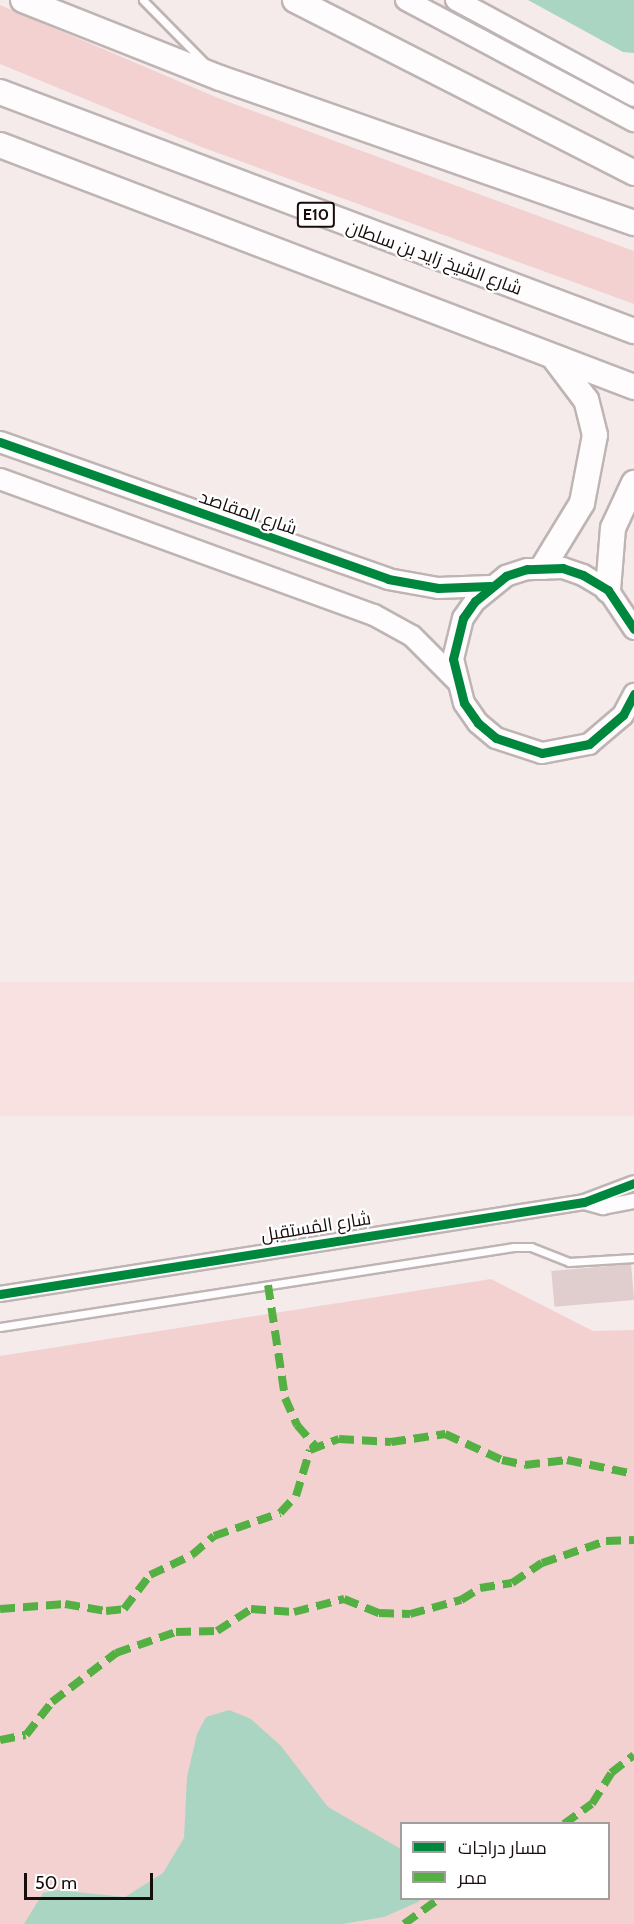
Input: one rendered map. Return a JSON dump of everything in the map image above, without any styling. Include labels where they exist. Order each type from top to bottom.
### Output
[{"type":"highway","points":[[22,0],[220,78],[634,223]]},
{"type":"highway","points":[[295,0],[634,173]]},
{"type":"highway","name":"شارع الشيخ زايد بن سلطان","points":[[0,92],[634,331]]},
{"type":"highway","points":[[0,146],[634,387]]},
{"type":"highway","points":[[543,567],[582,503],[595,435],[586,400],[554,357]]},
{"type":"highway","points":[[608,590],[613,528],[634,483]]},
{"type":"street","points":[[406,0],[634,121]]},
{"type":"street","points":[[456,0],[634,96]]},
{"type":"street","name":"شارع المقاصد","points":[[0,442],[388,579],[438,588],[490,586]]},
{"type":"street","points":[[0,479],[374,615],[420,643],[456,680],[478,723],[518,749],[566,752],[609,731],[634,727]]},
{"type":"street","points":[[456,680],[453,659],[463,618],[490,586],[506,576],[543,567],[584,574],[608,590],[634,629]]},
{"type":"street","points":[[609,731],[634,694]]},
{"type":"street","name":"شارع المُستقبل","points":[[0,1294],[584,1202],[634,1183]]},
{"type":"street","name":"شارع المُستقبل","points":[[584,1202],[603,1207],[634,1202]]},
{"type":"lane","points":[[143,0],[220,78]]},
{"type":"lane","points":[[0,1327],[514,1247],[531,1247],[577,1263],[634,1258]]},
{"type":"shaded area","points":[[528,0],[634,0],[634,53],[623,52]]},
{"type":"shaded area","points":[[0,5],[218,98],[634,251],[634,304],[204,148],[0,64]]},
{"type":"shaded area","points":[[0,982],[634,982],[634,1116],[0,1116]]},
{"type":"shaded area","points":[[491,1279],[593,1331],[634,1330],[634,1924],[0,1924],[0,1356]]},
{"type":"shaded area","points":[[229,1710],[251,1719],[281,1746],[328,1807],[400,1848],[400,1900],[420,1900],[384,1917],[342,1924],[24,1924],[43,1893],[57,1890],[125,1897],[163,1873],[184,1838],[187,1777],[197,1734],[206,1717]]},
{"type":"building","points":[[631,1264],[634,1300],[554,1307],[551,1271]]},
{"type":"marked path","points":[[268,1285],[285,1398],[297,1425],[315,1446]]},
{"type":"marked path","points":[[0,1609],[65,1604],[106,1611],[124,1609],[150,1575],[192,1555],[214,1536],[280,1513],[296,1496],[310,1450],[339,1439],[391,1442],[445,1434],[502,1460],[525,1465],[567,1460],[634,1474]]},
{"type":"marked path","points":[[0,1740],[26,1735],[52,1702],[116,1653],[176,1632],[217,1631],[251,1609],[294,1612],[344,1599],[379,1613],[410,1614],[461,1600],[480,1588],[512,1583],[542,1563],[606,1541],[634,1540]]},
{"type":"marked path","points":[[567,1822],[592,1804],[611,1773],[634,1755]]},
{"type":"marked path","points":[[404,1924],[437,1900]]},
{"type":"cycle path","points":[[0,442],[388,579],[438,588],[490,586]]},
{"type":"cycle path","points":[[634,629],[608,590],[583,575],[563,568],[527,569],[506,576],[475,601],[463,618],[453,659],[464,703],[478,723],[496,738],[542,753],[589,744],[623,715],[634,694]]},
{"type":"cycle path","points":[[0,1294],[584,1202],[634,1183]]}]
